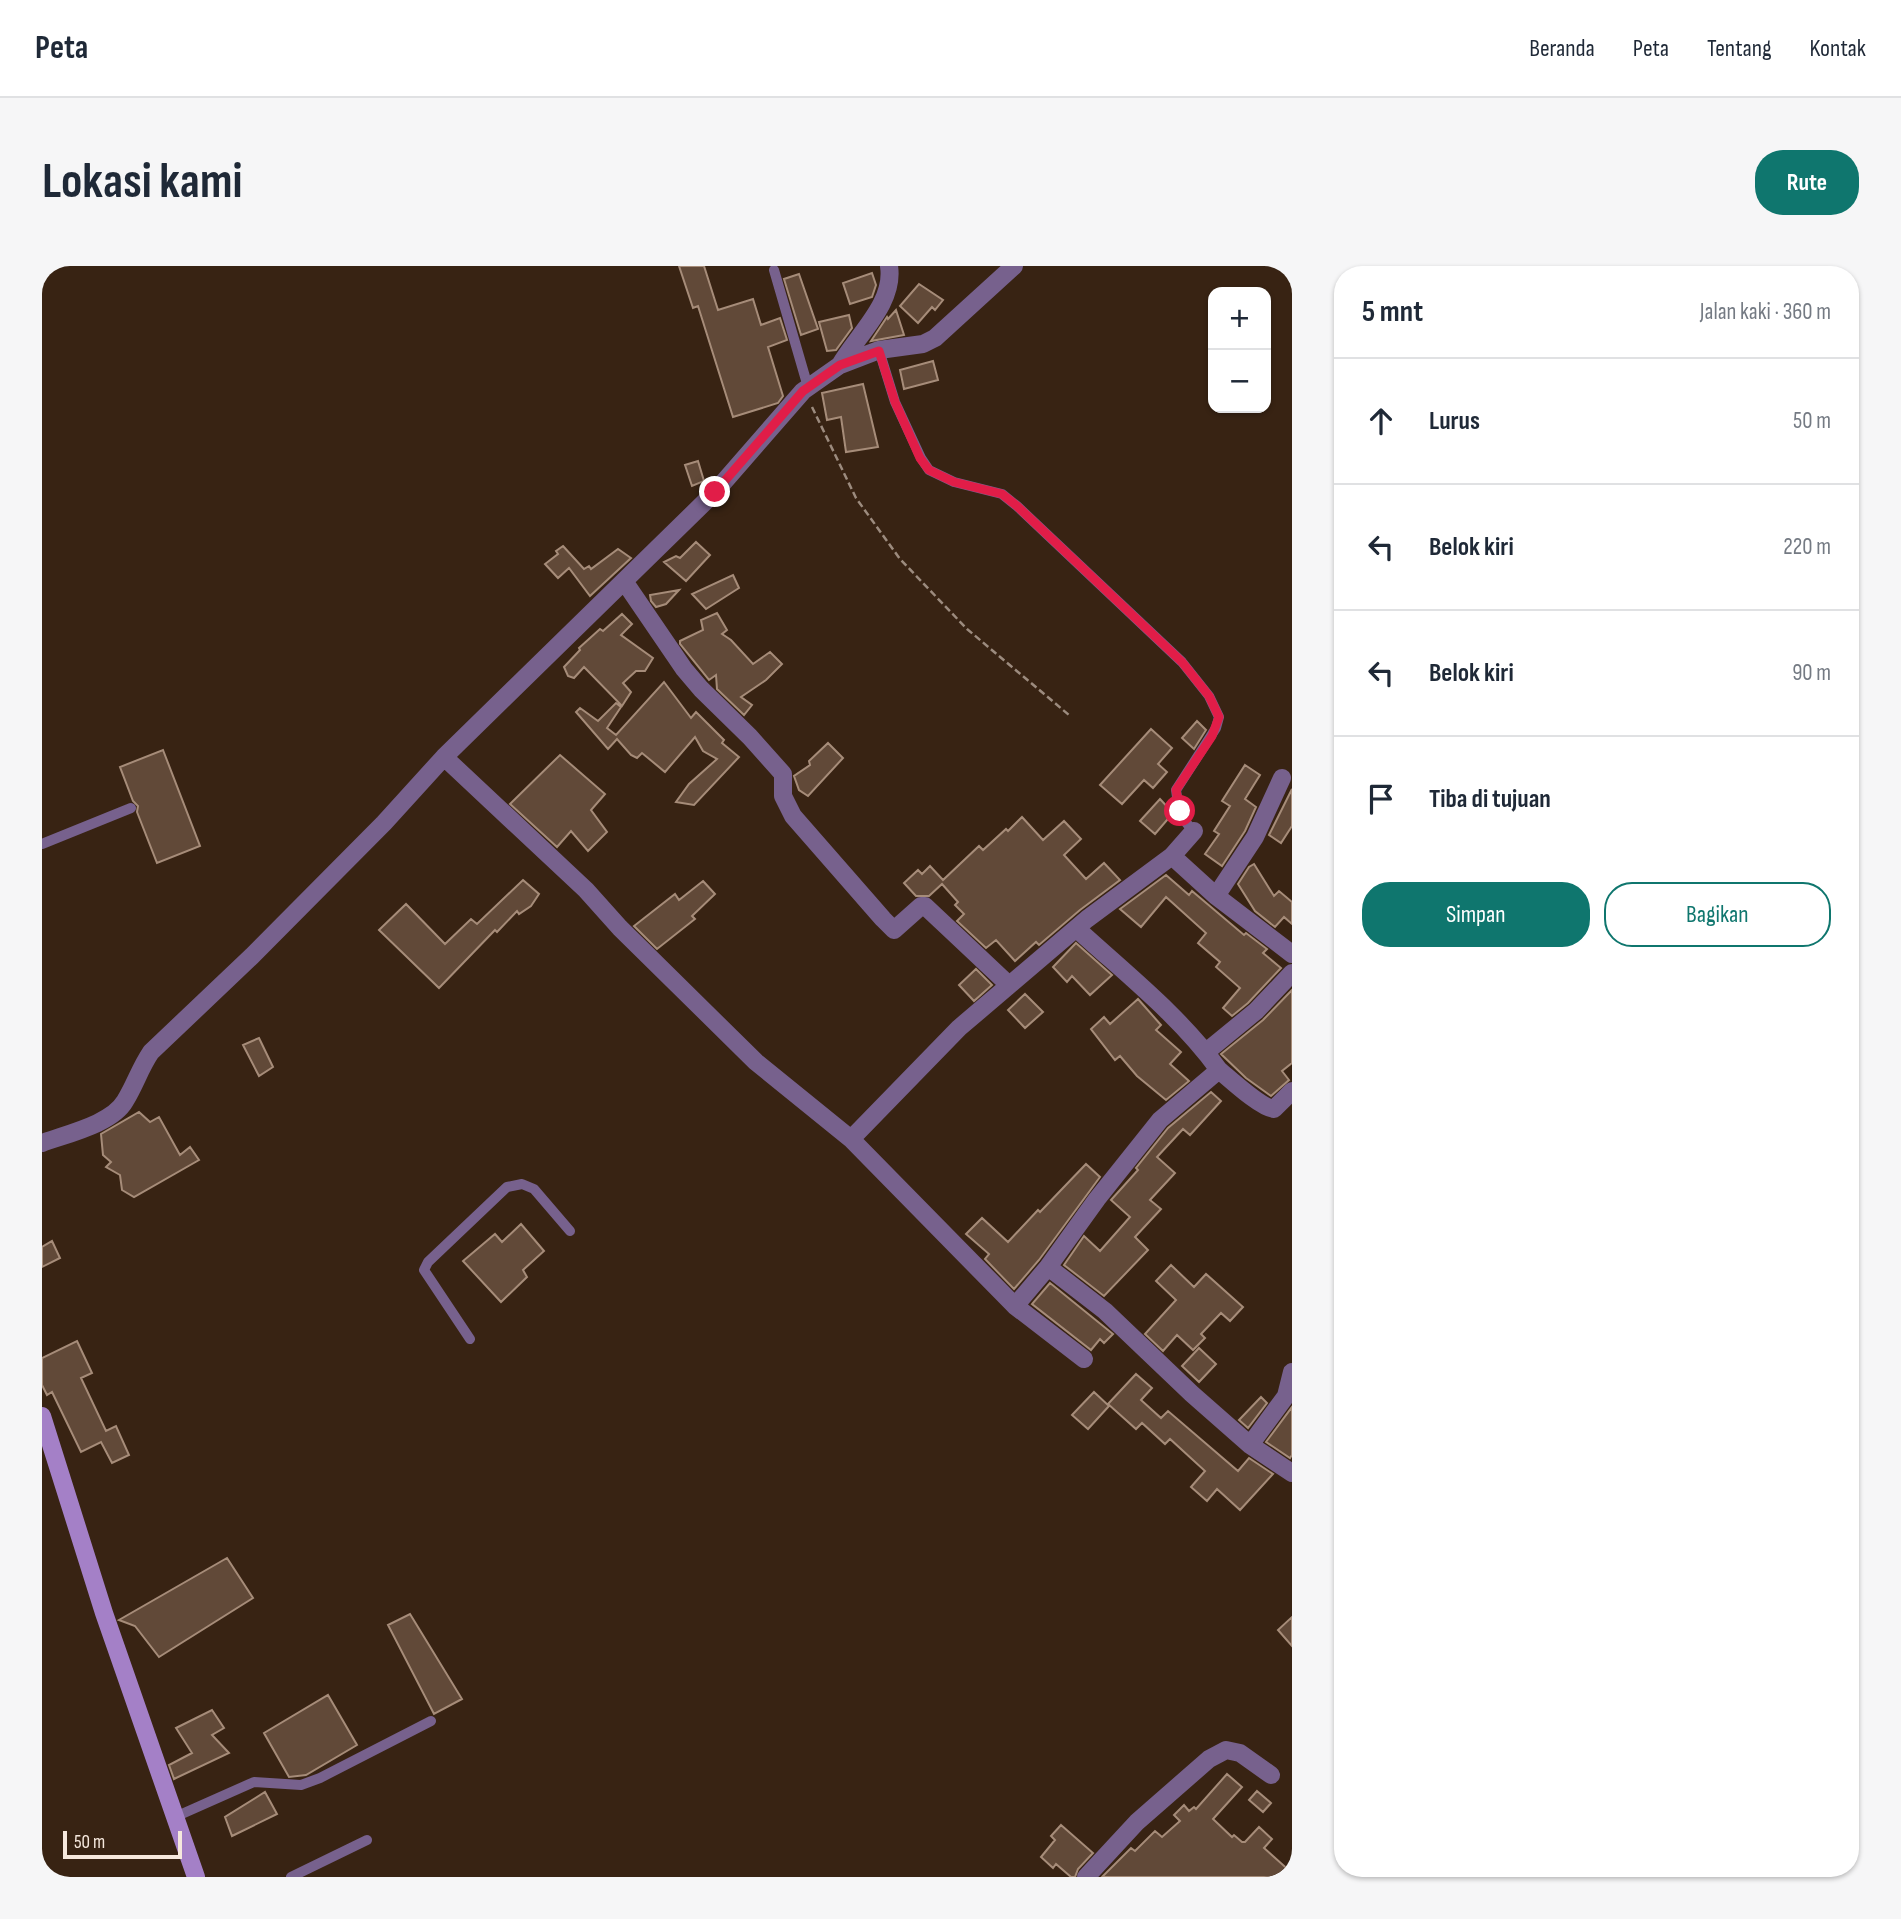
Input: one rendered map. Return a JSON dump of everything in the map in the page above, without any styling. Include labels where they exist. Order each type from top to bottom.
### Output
[{"type":"main road","points":[[42,1416],[104,1613],[196,1877]]},
{"type":"street","points":[[840,365],[887,293],[889,266]]},
{"type":"street","points":[[42,1143],[109,1118],[119,1109],[125,1102],[140,1067],[151,1052],[384,823],[444,757],[715,492],[806,389],[840,365],[879,351],[923,344],[935,338],[1014,266]]},
{"type":"street","points":[[624,581],[684,669],[783,774],[783,796],[793,816],[883,919],[894,930],[920,906],[925,906],[1009,985]]},
{"type":"street","points":[[444,757],[586,890],[620,928],[756,1062],[851,1139],[1015,1306],[1084,1359]]},
{"type":"street","points":[[1216,896],[1255,837],[1282,778]]},
{"type":"street","points":[[851,1139],[930,1055],[1087,919],[1172,856],[1194,831]]},
{"type":"street","points":[[1172,856],[1216,896],[1292,954]]},
{"type":"street","points":[[1077,929],[1161,1005],[1206,1052],[1219,1070],[1254,1096],[1265,1108],[1274,1110],[1292,1091]]},
{"type":"street","points":[[1206,1052],[1256,1011],[1292,973]]},
{"type":"street","points":[[1015,1306],[1160,1120],[1219,1070]]},
{"type":"street","points":[[1048,1267],[1105,1311],[1250,1445],[1292,1473]]},
{"type":"street","points":[[1250,1445],[1286,1396],[1292,1372]]},
{"type":"street","points":[[1086,1877],[1137,1822],[1209,1759],[1226,1750],[1240,1753],[1271,1775]]},
{"type":"lane","points":[[774,270],[806,389]]},
{"type":"lane","points":[[879,351],[895,402],[920,458],[929,470],[954,482],[1002,494],[1017,506],[1182,662],[1209,696],[1219,717],[1216,728],[1176,790],[1182,816],[1194,831]]},
{"type":"lane","points":[[42,844],[131,808]]},
{"type":"lane","points":[[470,1339],[424,1270],[428,1262],[508,1187],[522,1184],[534,1189],[570,1231]]},
{"type":"lane","points":[[175,1816],[254,1782],[300,1785],[431,1721]]},
{"type":"lane","points":[[291,1877],[367,1840]]},
{"type":"path","points":[[806,389],[856,498],[900,559],[967,629],[1069,715]]},
{"type":"building","points":[[679,266],[704,266],[718,310],[753,299],[761,325],[780,318],[787,340],[768,347],[783,396],[778,403],[733,417],[698,306],[693,308]]},
{"type":"building","points":[[872,273],[876,285],[872,297],[850,304],[843,283]]},
{"type":"building","points":[[799,274],[818,329],[801,335],[784,279]]},
{"type":"building","points":[[919,284],[943,300],[935,310],[932,307],[918,323],[900,306]]},
{"type":"building","points":[[896,310],[904,335],[871,341],[887,317],[888,319]]},
{"type":"building","points":[[849,315],[852,328],[836,350],[827,351],[819,322]]},
{"type":"building","points":[[933,361],[938,380],[904,389],[900,370]]},
{"type":"building","points":[[863,384],[878,447],[846,452],[841,417],[827,420],[822,393]]},
{"type":"building","points":[[698,461],[704,481],[692,486],[685,465]]},
{"type":"building","points":[[696,542],[710,555],[686,581],[664,562],[676,556],[680,558]]},
{"type":"building","points":[[563,546],[584,569],[589,566],[591,569],[618,549],[631,558],[590,596],[569,568],[558,578],[545,564],[558,554],[556,551]]},
{"type":"building","points":[[733,575],[739,588],[706,609],[692,594]]},
{"type":"building","points":[[679,590],[666,604],[656,607],[651,601],[650,595]]},
{"type":"building","points":[[717,613],[727,630],[722,634],[753,664],[770,652],[782,664],[766,680],[741,697],[752,705],[744,715],[717,689],[716,675],[709,680],[680,644],[680,641],[703,630],[701,620]]},
{"type":"building","points":[[622,614],[632,624],[621,635],[653,658],[645,671],[636,671],[623,683],[631,692],[622,706],[584,667],[574,678],[568,676],[564,667],[579,648]]},
{"type":"building","points":[[664,682],[691,718],[696,712],[724,740],[722,743],[739,757],[694,805],[676,802],[689,784],[717,759],[703,751],[695,737],[665,772],[642,753],[637,758],[631,755],[617,739],[608,749],[576,712],[580,708],[598,721],[616,703],[621,707],[607,728],[616,735]]},
{"type":"building","points":[[1197,721],[1206,730],[1194,749],[1182,738]]},
{"type":"building","points":[[1151,729],[1172,748],[1158,764],[1167,772],[1153,788],[1144,780],[1122,804],[1100,785]]},
{"type":"building","points":[[828,743],[843,758],[808,796],[799,790],[794,776],[810,765],[809,761]]},
{"type":"building","points":[[163,750],[200,846],[157,863],[137,812],[138,806],[133,801],[120,767]]},
{"type":"building","points":[[560,755],[605,794],[591,810],[607,832],[588,851],[571,831],[557,847],[510,804]]},
{"type":"building","points":[[1245,765],[1260,775],[1245,799],[1256,807],[1245,831],[1222,866],[1205,854],[1219,834],[1214,831],[1230,806],[1222,801]]},
{"type":"building","points":[[1292,789],[1292,826],[1281,843],[1269,835]]},
{"type":"building","points":[[1160,799],[1173,813],[1155,834],[1140,821]]},
{"type":"building","points":[[1022,817],[1043,840],[1064,821],[1081,839],[1064,855],[1086,879],[1104,863],[1120,880],[1039,945],[1036,942],[1015,961],[996,940],[986,948],[957,921],[964,914],[955,905],[958,902],[942,884],[929,896],[916,896],[904,883],[918,870],[922,874],[930,866],[943,880],[979,846],[983,850]]},
{"type":"building","points":[[1254,864],[1274,896],[1279,891],[1292,902],[1292,924],[1284,917],[1275,927],[1255,911],[1238,884]]},
{"type":"building","points":[[1166,875],[1189,895],[1192,891],[1244,935],[1246,933],[1267,949],[1263,953],[1281,968],[1232,1016],[1223,1008],[1240,988],[1216,967],[1220,962],[1198,943],[1206,933],[1166,897],[1141,927],[1120,909]]},
{"type":"building","points":[[523,880],[539,894],[531,906],[519,914],[517,911],[497,932],[495,930],[439,988],[379,930],[406,904],[445,944],[471,919],[477,924]]},
{"type":"building","points":[[703,881],[715,894],[692,916],[695,919],[657,949],[634,926],[675,894],[679,900]]},
{"type":"building","points":[[1076,943],[1112,975],[1090,995],[1072,976],[1067,982],[1053,967]]},
{"type":"building","points":[[976,969],[992,985],[974,1001],[959,985]]},
{"type":"building","points":[[1292,990],[1292,1063],[1282,1071],[1289,1080],[1271,1096],[1246,1078],[1221,1054],[1263,1020]]},
{"type":"building","points":[[1025,994],[1043,1012],[1025,1028],[1008,1010]]},
{"type":"building","points":[[1138,999],[1161,1025],[1156,1030],[1181,1052],[1170,1064],[1189,1081],[1166,1100],[1137,1076],[1120,1056],[1115,1060],[1091,1029],[1104,1017],[1110,1024]]},
{"type":"building","points":[[259,1038],[273,1067],[259,1076],[243,1045]]},
{"type":"building","points":[[1211,1092],[1221,1101],[1190,1135],[1183,1129],[1157,1157],[1175,1173],[1150,1200],[1161,1209],[1135,1237],[1148,1250],[1104,1296],[1064,1265],[1084,1236],[1100,1251],[1130,1217],[1111,1200],[1138,1170],[1136,1168],[1168,1128]]},
{"type":"building","points":[[139,1112],[150,1122],[159,1117],[180,1155],[190,1147],[199,1160],[134,1197],[122,1190],[120,1175],[106,1167],[111,1162],[103,1155],[101,1134]]},
{"type":"building","points":[[1086,1164],[1100,1177],[1039,1260],[1014,1289],[985,1259],[989,1254],[966,1234],[982,1218],[1008,1242]]},
{"type":"building","points":[[521,1224],[544,1251],[523,1270],[527,1277],[501,1302],[463,1261],[495,1234],[502,1242]]},
{"type":"building","points":[[52,1241],[60,1258],[42,1267],[42,1247]]},
{"type":"building","points":[[1171,1265],[1194,1287],[1206,1274],[1243,1307],[1230,1321],[1221,1313],[1201,1334],[1205,1338],[1193,1350],[1177,1335],[1163,1351],[1145,1334],[1176,1300],[1156,1281]]},
{"type":"building","points":[[1050,1283],[1113,1334],[1104,1343],[1100,1339],[1091,1350],[1032,1304]]},
{"type":"building","points":[[77,1341],[92,1373],[81,1378],[106,1431],[116,1426],[129,1455],[112,1463],[101,1442],[81,1452],[52,1392],[47,1395],[42,1385],[42,1358]]},
{"type":"building","points":[[1199,1348],[1216,1364],[1199,1382],[1182,1366]]},
{"type":"building","points":[[1136,1374],[1152,1388],[1141,1400],[1161,1418],[1168,1411],[1238,1471],[1249,1458],[1273,1474],[1240,1510],[1217,1489],[1207,1501],[1191,1487],[1205,1471],[1170,1439],[1165,1444],[1142,1423],[1136,1429],[1108,1404]]},
{"type":"building","points":[[1094,1392],[1109,1406],[1088,1429],[1072,1415]]},
{"type":"building","points":[[1261,1397],[1267,1403],[1248,1428],[1239,1420]]},
{"type":"building","points":[[1292,1407],[1292,1455],[1290,1458],[1266,1442]]},
{"type":"building","points":[[227,1558],[253,1598],[159,1657],[135,1626],[119,1620]]},
{"type":"building","points":[[410,1614],[462,1699],[434,1714],[388,1625]]},
{"type":"building","points":[[1292,1617],[1292,1646],[1278,1630]]},
{"type":"building","points":[[328,1695],[357,1745],[306,1775],[289,1777],[264,1733]]},
{"type":"building","points":[[212,1710],[224,1728],[212,1735],[229,1753],[174,1779],[169,1765],[192,1753],[176,1728]]},
{"type":"building","points":[[1227,1774],[1242,1787],[1213,1819],[1232,1837],[1234,1835],[1242,1842],[1259,1827],[1272,1839],[1264,1848],[1292,1873],[1292,1877],[1102,1877],[1131,1848],[1135,1851],[1155,1831],[1162,1837],[1180,1821],[1174,1815],[1184,1805],[1189,1811],[1194,1807],[1196,1809]]},
{"type":"building","points":[[1257,1791],[1271,1803],[1263,1812],[1249,1800]]},
{"type":"building","points":[[265,1792],[277,1814],[232,1836],[225,1817]]},
{"type":"building","points":[[1061,1825],[1093,1853],[1078,1869],[1075,1877],[1071,1877],[1056,1864],[1053,1868],[1041,1857],[1055,1840],[1051,1836]]},
{"type":"route","points":[[715,492],[803,391],[840,365],[879,351],[895,402],[920,458],[929,470],[954,482],[1002,494],[1017,506],[1182,662],[1209,696],[1219,717],[1212,736],[1176,790],[1180,811]]}]
